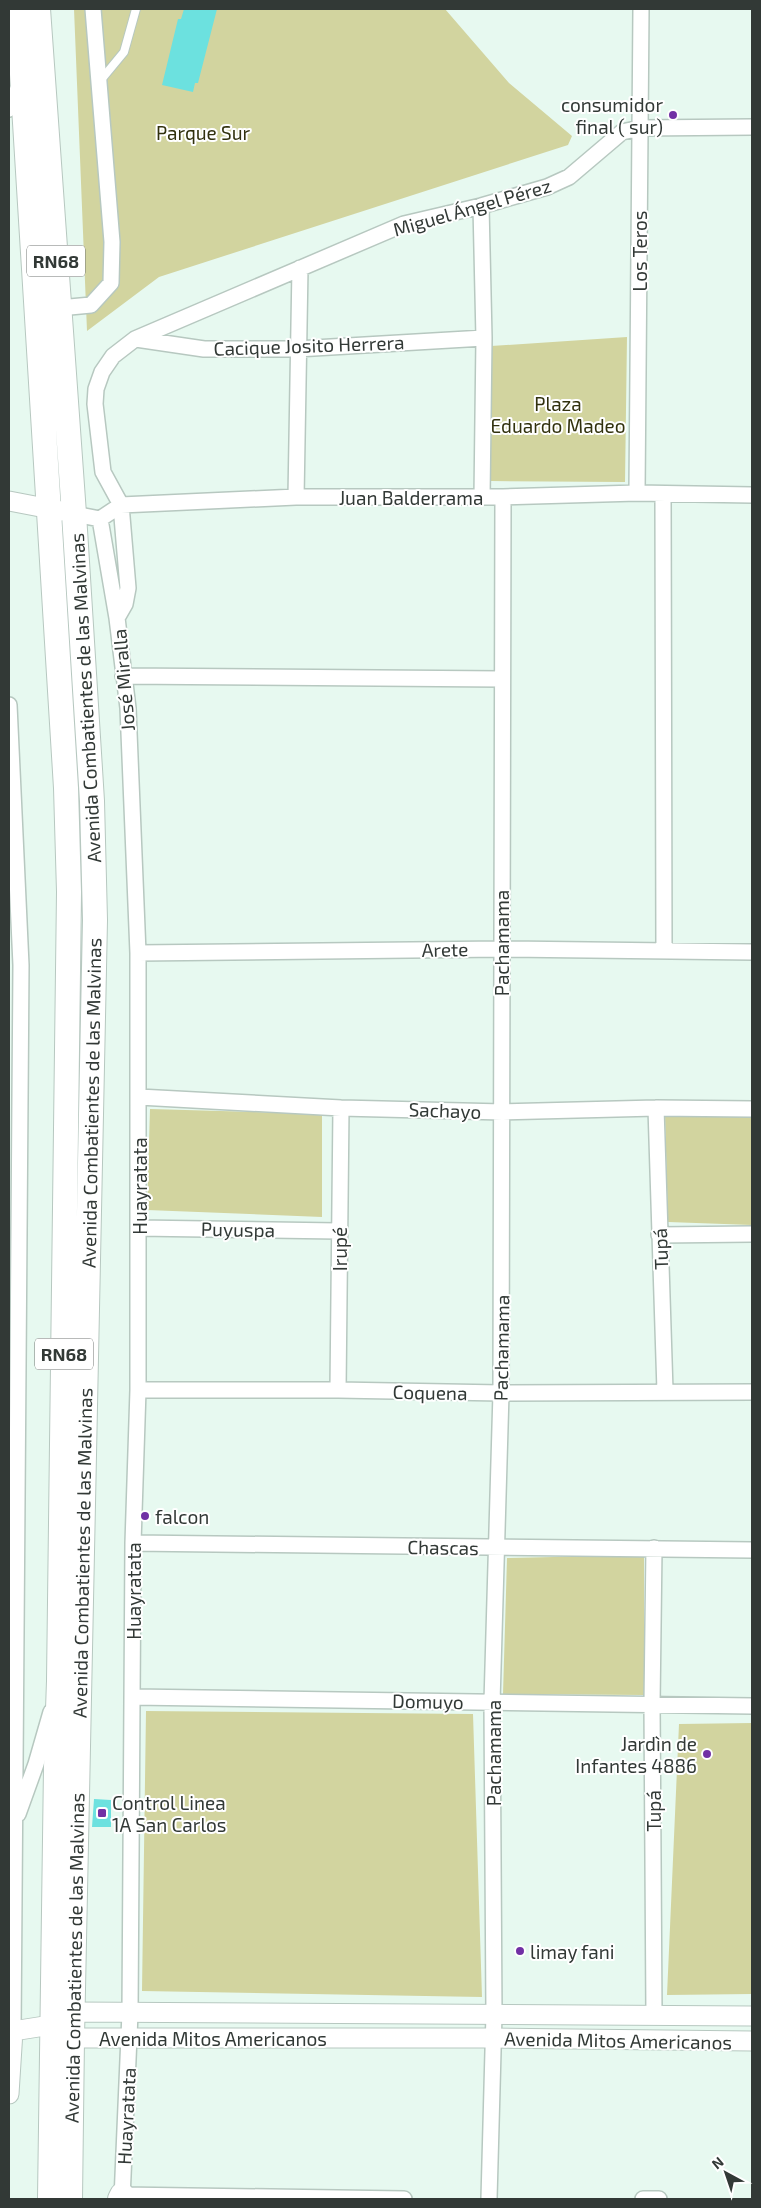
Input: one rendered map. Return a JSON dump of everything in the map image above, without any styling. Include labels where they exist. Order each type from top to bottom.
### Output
[{"type":"main road","name":"Avenida Combatientes de las Malvinas","points":[[18,9],[66,788],[69,892],[60,1681],[56,1766],[50,2199]]},
{"type":"main road","name":"Avenida Combatientes de las Malvinas","points":[[38,9],[74,514],[92,801],[95,920],[72,2012],[70,2199]]},
{"type":"street","points":[[59,308],[91,305],[111,283],[112,242],[93,9]]},
{"type":"street","name":"Los Teros","points":[[637,493],[641,9]]},
{"type":"street","points":[[9,109],[22,80]]},
{"type":"street","name":"Miguel Ángel Pérez","points":[[135,339],[404,224],[481,206],[547,187],[569,177],[622,132],[640,128],[752,127]]},
{"type":"street","points":[[481,206],[484,338],[482,497]]},
{"type":"street","points":[[296,497],[297,349],[300,268]]},
{"type":"street","name":"Cacique Josito Herrera","points":[[135,339],[204,349],[297,349],[484,338]]},
{"type":"street","name":"José Miralla","points":[[135,339],[113,356],[102,372],[96,396],[103,472],[121,505],[128,588],[126,604],[118,618],[128,708],[138,953]]},
{"type":"street","name":"Juan Balderrama","points":[[121,505],[296,497],[503,497],[637,493],[752,495]]},
{"type":"street","points":[[663,494],[664,951]]},
{"type":"street","name":"Pachamama","points":[[489,2199],[494,2014],[492,1702],[501,1393],[503,1112],[501,679],[503,497]]},
{"type":"street","points":[[9,501],[100,519],[121,505]]},
{"type":"street","points":[[100,519],[118,618]]},
{"type":"street","points":[[123,676],[501,679]]},
{"type":"street","points":[[9,705],[20,1188],[13,1364],[12,1724],[15,1823],[14,2031],[9,2094]]},
{"type":"street","name":"Arete","points":[[138,953],[501,949],[752,952]]},
{"type":"street","name":"Huayratata","points":[[121,2198],[130,2013],[133,1543],[138,1390],[138,953]]},
{"type":"street","name":"Sachayo","points":[[139,1097],[341,1108],[503,1112],[656,1108],[752,1109]]},
{"type":"street","name":"Irupé","points":[[338,1390],[338,1231],[341,1108]]},
{"type":"street","name":"Tupá","points":[[656,1108],[665,1391]]},
{"type":"street","points":[[9,1226],[20,1188]]},
{"type":"street","name":"Puyuspa","points":[[138,1228],[338,1231]]},
{"type":"street","points":[[659,1235],[752,1234]]},
{"type":"street","name":"Coquena","points":[[138,1390],[338,1390],[501,1393],[752,1392]]},
{"type":"street","name":"Chascas","points":[[133,1543],[752,1550]]},
{"type":"street","name":"Tupá","points":[[654,1548],[652,1704],[654,2015]]},
{"type":"street","points":[[15,1823],[36,1764],[60,1681]]},
{"type":"street","name":"Domuyo","points":[[133,1697],[752,1706]]},
{"type":"street","points":[[14,2031],[51,2025],[72,2012]]},
{"type":"street","name":"Avenida Mitos Americanos","points":[[72,2012],[752,2016]]},
{"type":"street","name":"Avenida Mitos Americanos","points":[[51,2025],[72,2038],[493,2038],[752,2041]]},
{"type":"street","points":[[121,2198],[404,2199]]},
{"type":"street","points":[[644,2199],[659,2199]]},
{"type":"lane","points":[[99,83],[124,52],[136,9]]},
{"type":"green space","name":"Parque Sur","points":[[74,9],[445,9],[509,83],[572,136],[568,145],[159,277],[87,331]]},
{"type":"green space","name":"Plaza Eduardo Madeo","points":[[627,337],[625,482],[491,481],[491,346]]},
{"type":"green space","points":[[150,1109],[322,1114],[322,1217],[147,1210]]},
{"type":"green space","points":[[665,1115],[752,1115],[752,1225],[668,1222]]},
{"type":"green space","points":[[644,1555],[644,1695],[503,1694],[507,1558]]},
{"type":"green space","points":[[146,1711],[473,1714],[482,1997],[142,1991]]},
{"type":"green space","points":[[752,1723],[752,1994],[667,1995],[679,1724]]},
{"type":"building","points":[[184,9],[217,9],[198,83],[195,83],[193,92],[162,85],[178,19],[181,19]]},
{"type":"building","name":"Control Linea 1A San Carlos","points":[[94,1799],[111,1800],[111,1827],[92,1827]]},
{"type":"place","name":"consumidor final ( sur)","points":[[673,115]]},
{"type":"place","name":"falcon","points":[[145,1516]]},
{"type":"place","name":"Jardìn de Infantes 4886","points":[[707,1754]]},
{"type":"place","name":"Control Linea 1A San Carlos","points":[[102,1813]]},
{"type":"place","name":"limay fani","points":[[520,1951]]}]
